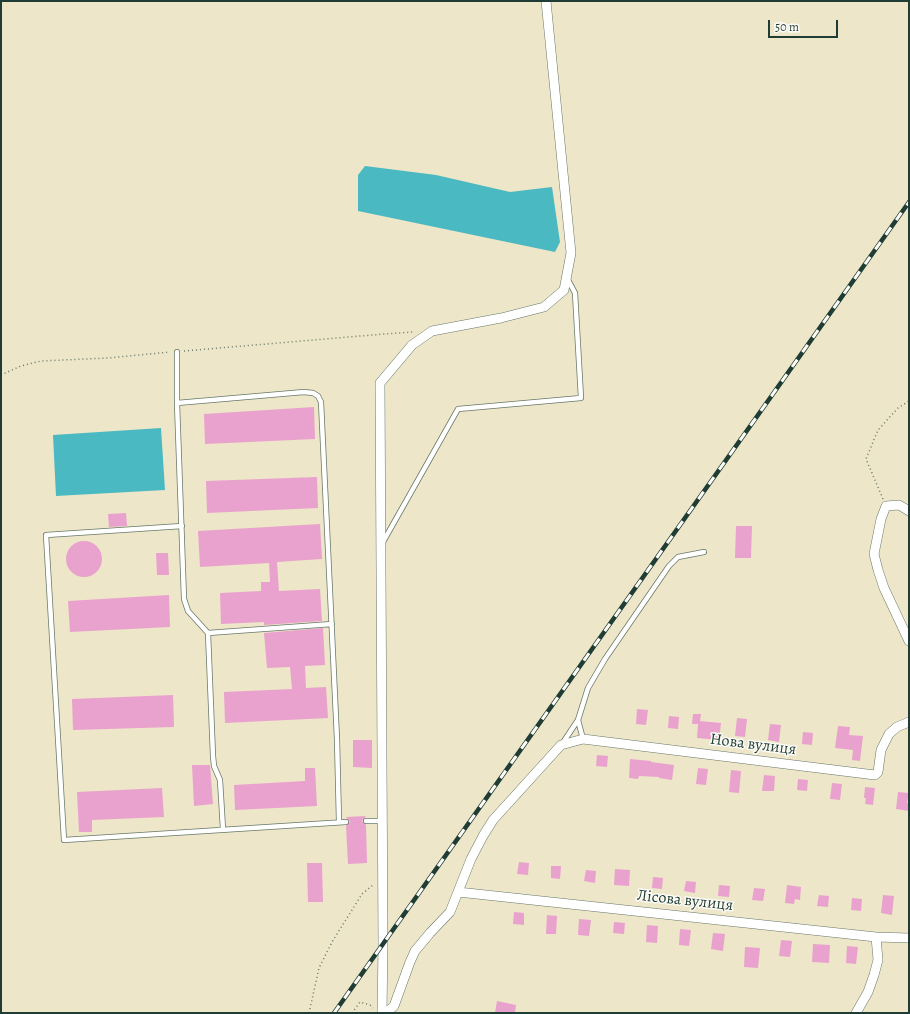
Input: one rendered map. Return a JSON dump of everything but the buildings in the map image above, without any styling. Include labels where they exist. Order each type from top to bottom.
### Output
[{"type":"street","points":[[378,1011],[383,877],[380,383],[412,345],[432,331],[501,318],[544,307],[564,290],[571,254],[546,1]]},
{"type":"street","points":[[909,511],[899,505],[886,506],[881,519],[874,554],[884,588],[909,640]]},
{"type":"street","name":"Нова вулиця","points":[[561,745],[583,739],[875,775],[878,772],[881,750],[889,734],[897,727],[909,722]]},
{"type":"street","points":[[386,1013],[394,1006],[415,951],[450,912],[471,859],[493,820],[561,745]]},
{"type":"street","name":"Лісова вулиця","points":[[458,892],[876,937],[909,938]]},
{"type":"street","points":[[856,1013],[868,992],[878,960],[876,937]]},
{"type":"lane","points":[[381,546],[458,409],[581,398],[575,293],[567,277]]},
{"type":"lane","points":[[177,352],[176,403],[184,599],[188,611],[208,633],[213,756],[214,766],[220,780],[223,829]]},
{"type":"lane","points":[[176,403],[304,392],[313,393],[318,396],[321,402],[337,739],[339,822]]},
{"type":"lane","points":[[182,526],[46,535],[64,840],[346,822]]},
{"type":"lane","points":[[561,745],[578,720],[588,688],[669,566],[678,557],[704,552]]},
{"type":"lane","points":[[208,633],[332,624]]},
{"type":"lane","points":[[578,720],[583,739]]},
{"type":"lane","points":[[366,821],[382,821]]},
{"type":"path","points":[[1,375],[21,366],[41,361],[108,358],[432,331]]},
{"type":"path","points":[[886,506],[866,459],[878,430],[898,408],[909,401]]},
{"type":"path","points":[[309,1013],[319,968],[332,942],[362,894],[383,877]]},
{"type":"path","points":[[352,1013],[360,1002],[370,1004],[378,1011]]},
{"type":"water","points":[[365,166],[436,175],[510,192],[552,187],[560,242],[555,252],[358,211],[358,175]]},
{"type":"water","points":[[161,428],[165,490],[56,496],[53,435]]},
{"type":"railway","points":[[334,1013],[909,202]]}]
